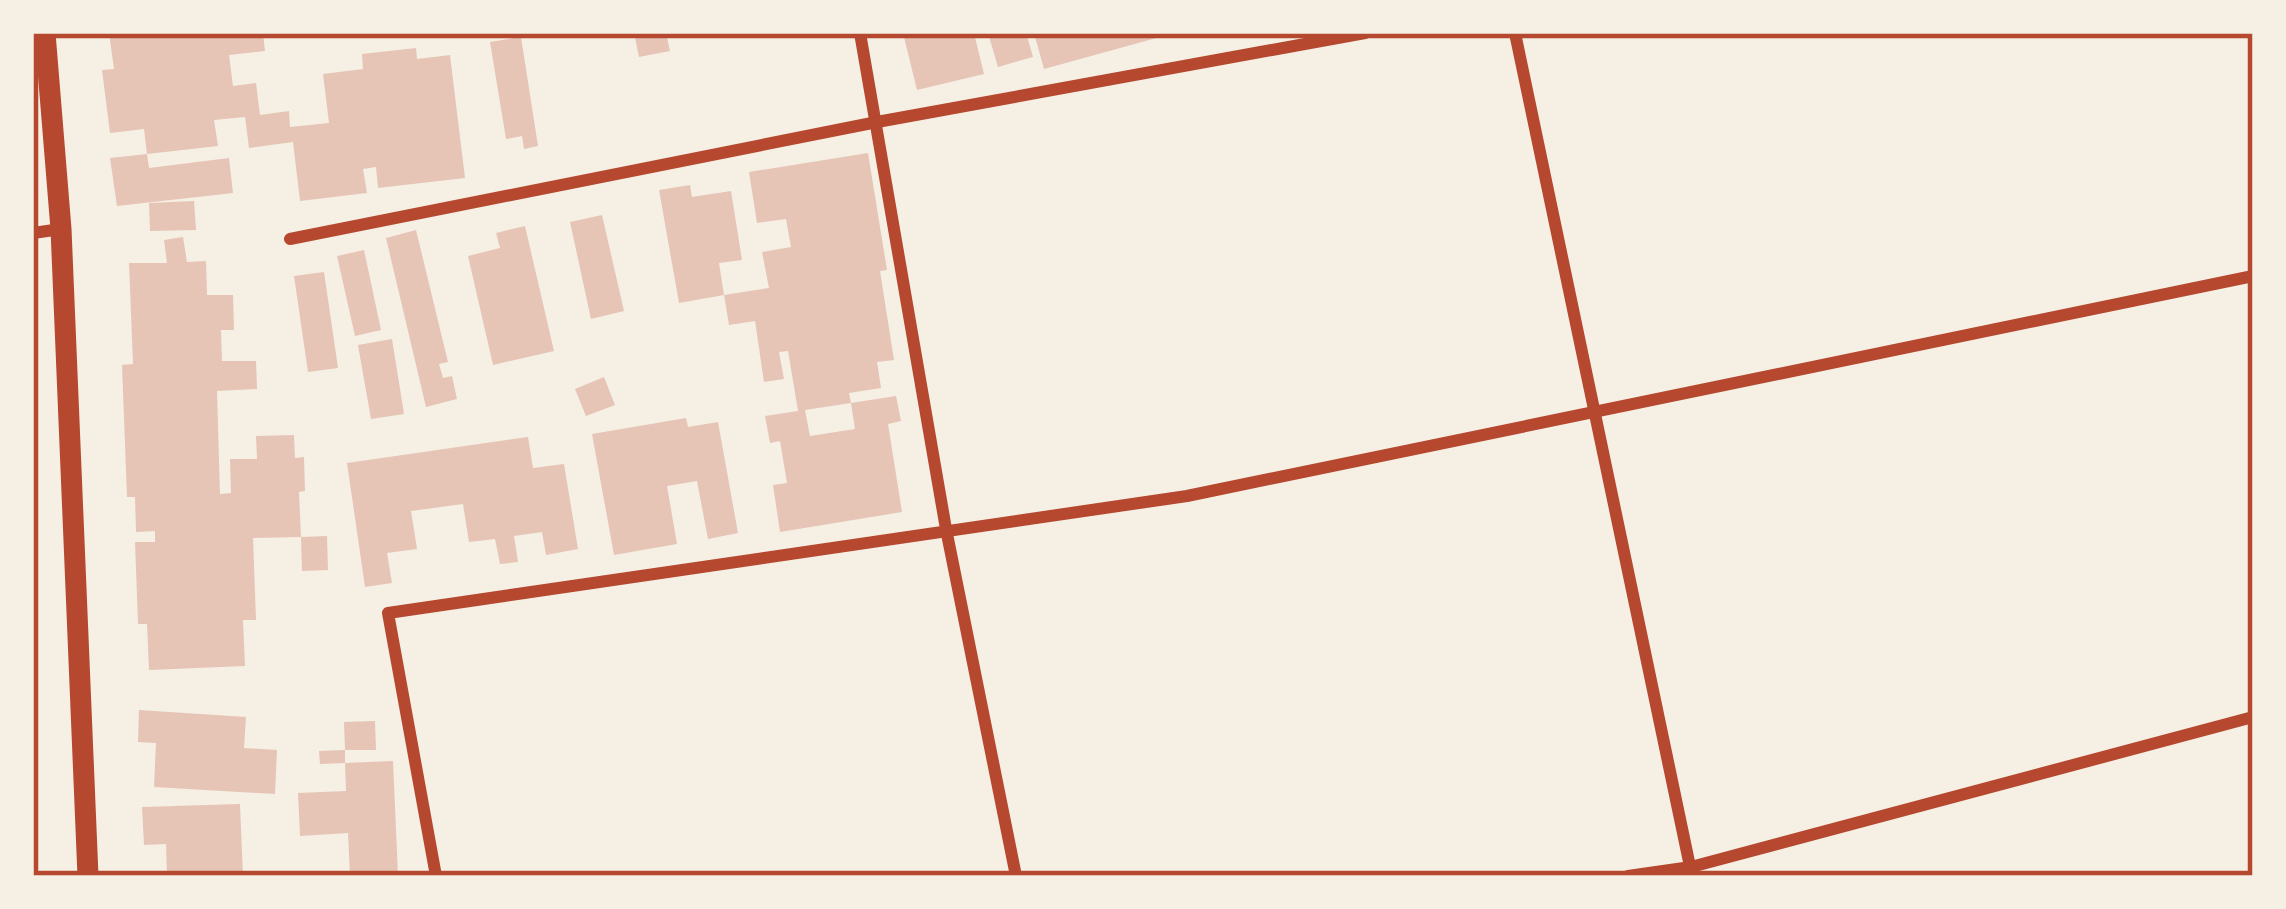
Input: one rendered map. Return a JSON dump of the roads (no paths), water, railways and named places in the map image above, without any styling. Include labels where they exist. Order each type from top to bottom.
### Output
[{"type":"street","points":[[45,33],[61,229],[88,876]]},
{"type":"street","points":[[860,33],[946,529],[1016,876]]},
{"type":"street","points":[[290,239],[877,122],[1365,33]]},
{"type":"street","points":[[1515,33],[1691,871]]},
{"type":"street","points":[[33,233],[61,229]]},
{"type":"street","points":[[436,876],[388,613],[1187,496],[2253,276]]},
{"type":"street","points":[[1628,876],[1691,871],[2253,718]]}]
